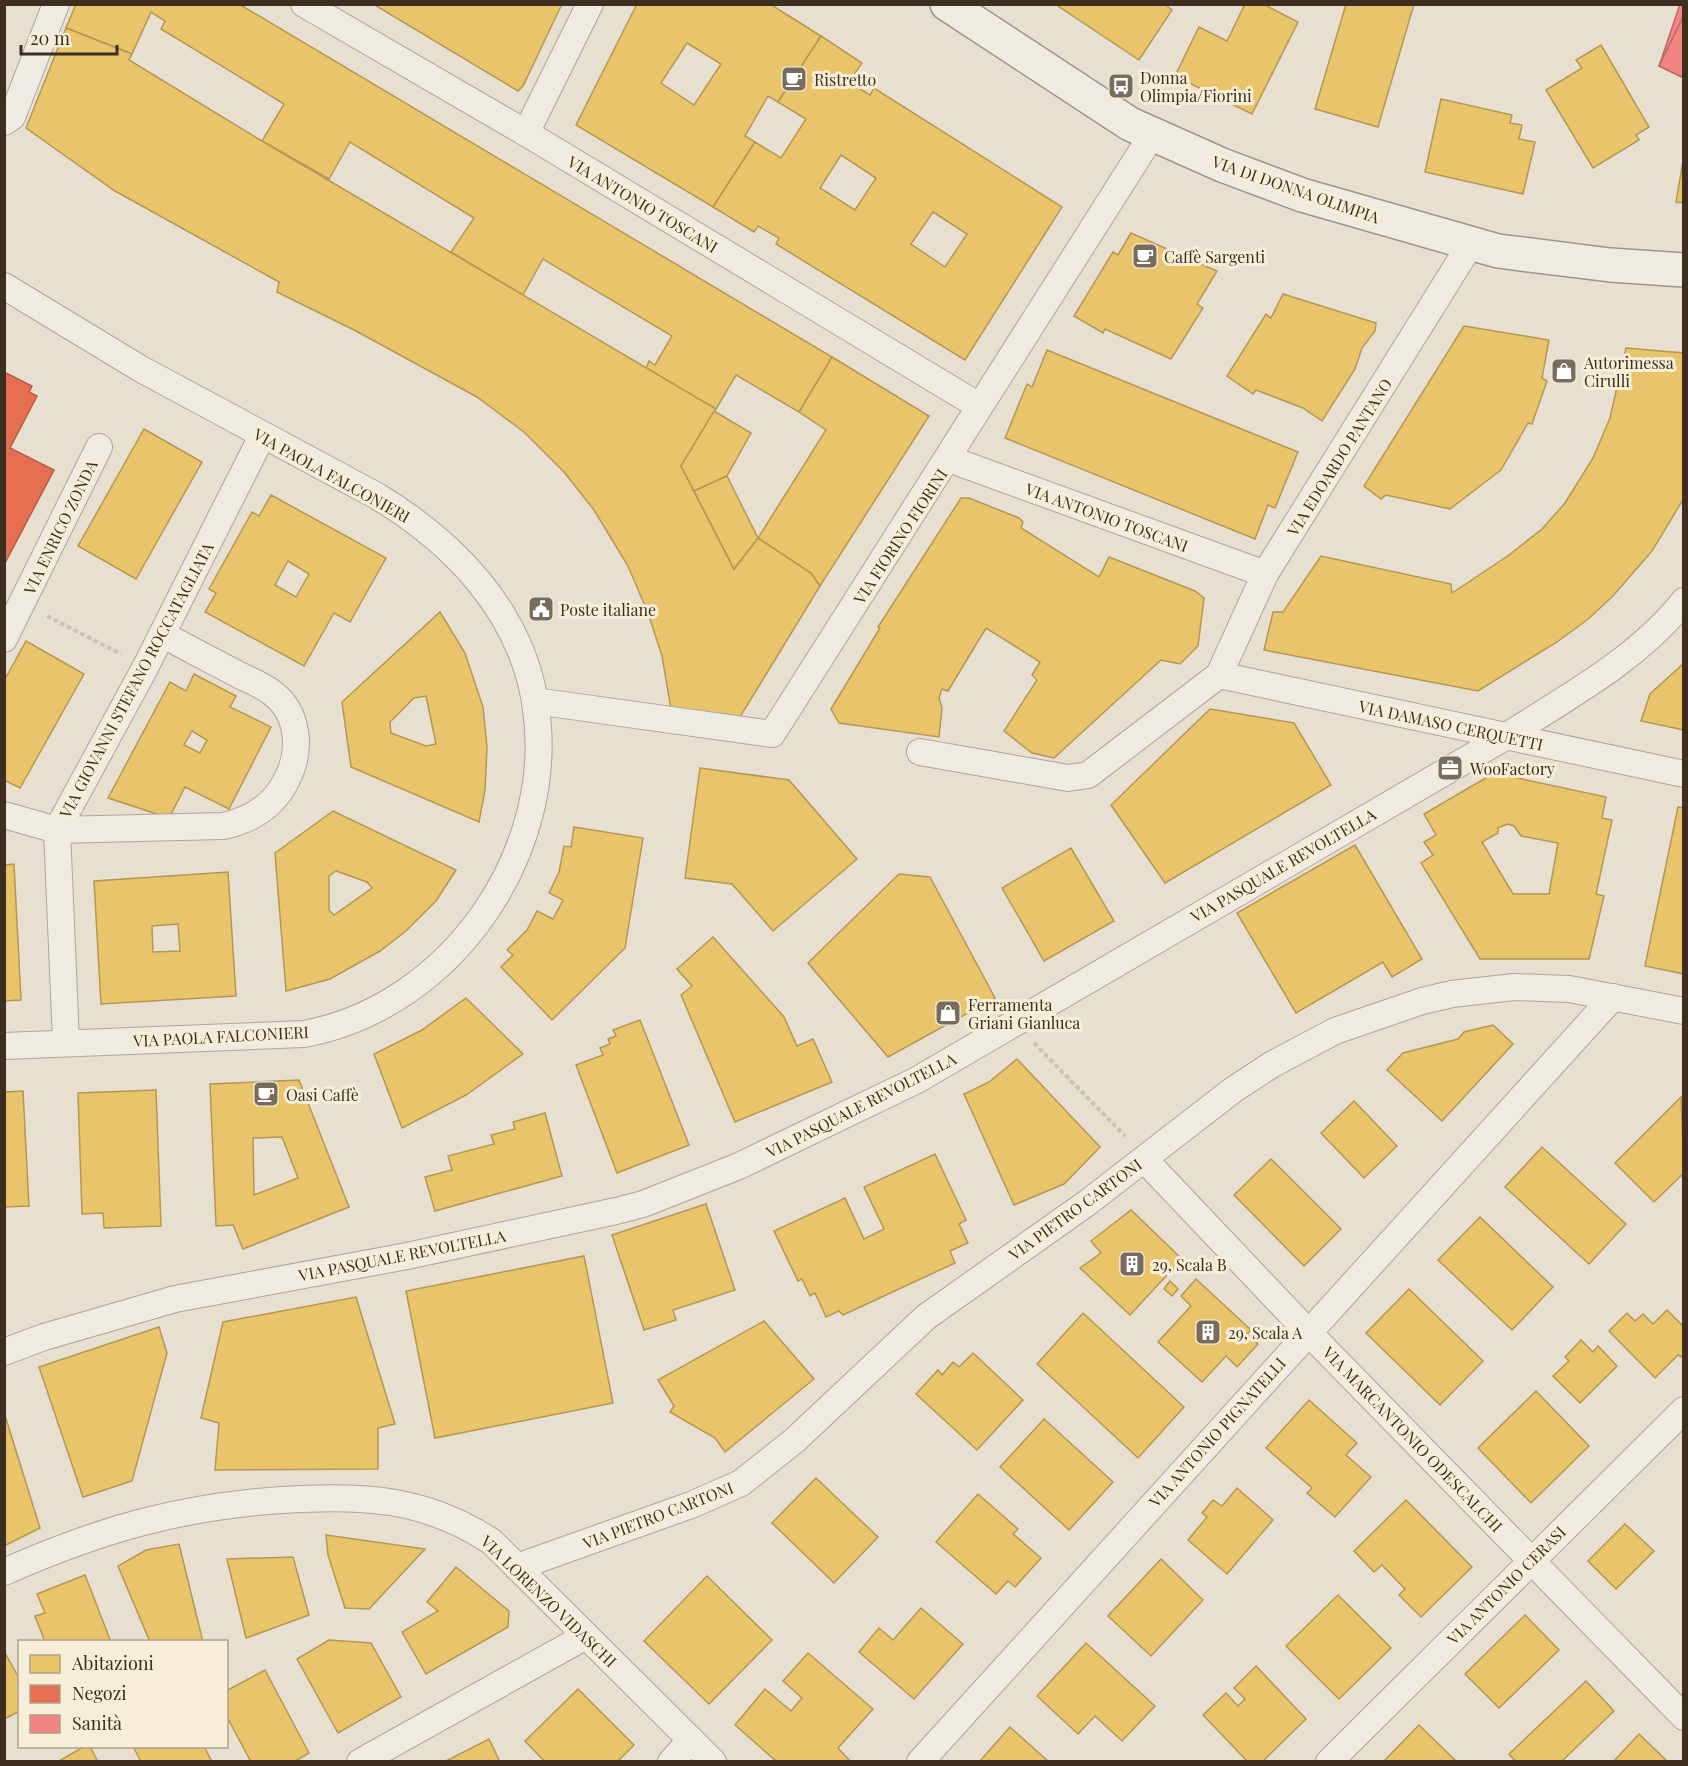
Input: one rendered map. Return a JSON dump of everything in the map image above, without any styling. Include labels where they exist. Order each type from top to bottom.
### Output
[{"type":"street","points":[[4,122],[12,117],[56,4]]},
{"type":"street","name":"VIA ANTONIO TOSCANI","points":[[304,4],[526,133],[979,406]]},
{"type":"street","points":[[526,133],[590,4]]},
{"type":"street","name":"VIA DI DONNA OLIMPIA","points":[[947,4],[1110,113],[1152,135],[1222,165],[1302,195],[1470,245],[1578,262],[1683,270]]},
{"type":"street","name":"VIA FIORINO FIORINI","points":[[535,701],[772,734],[949,459],[979,406],[1152,135]]},
{"type":"street","name":"VIA EDOARDO PANTANO","points":[[1219,675],[1265,574],[1470,245]]},
{"type":"street","name":"VIA PAOLA FALCONIERI","points":[[4,286],[106,349],[393,506],[458,556],[495,601],[521,655],[535,701],[536,765],[521,841],[500,887],[474,929],[453,954],[423,980],[386,1004],[326,1030],[304,1034],[4,1046]]},
{"type":"street","name":"VIA GIOVANNI STEFANO ROCCATAGLIATA","points":[[66,1042],[57,830],[146,666],[262,436]]},
{"type":"street","name":"VIA ENRICO ZONDA","points":[[12,619],[99,447]]},
{"type":"street","name":"VIA ANTONIO TOSCANI","points":[[949,459],[1265,574]]},
{"type":"street","name":"VIA PASQUALE REVOLTELLA","points":[[4,1352],[94,1321],[175,1299],[407,1256],[616,1211],[643,1204],[739,1166],[917,1080],[1505,736],[1613,666],[1641,644],[1683,601]]},
{"type":"street","points":[[4,815],[57,830],[223,826],[257,814],[282,789],[296,755],[295,729],[286,709],[271,692],[162,634]]},
{"type":"street","points":[[920,752],[1068,778],[1088,775],[1219,675]]},
{"type":"street","name":"VIA DAMASO CERQUETTI","points":[[1219,675],[1683,774]]},
{"type":"street","name":"VIA PIETRO CARTONI","points":[[517,1567],[691,1505],[741,1483],[795,1440],[926,1317],[1145,1160],[1233,1090],[1271,1065],[1335,1031],[1388,1011],[1452,994],[1514,987],[1569,989],[1683,1011]]},
{"type":"street","name":"VIA ANTONIO PIGNATELLI","points":[[920,1761],[1613,997]]},
{"type":"street","name":"VIA MARCANTONIO ODESCALCHI","points":[[1145,1160],[1683,1717]]},
{"type":"street","name":"VIA ANTONIO CERASI","points":[[1329,1761],[1683,1410]]},
{"type":"street","name":"VIA LORENZO VIDASCHI","points":[[4,1572],[84,1539],[154,1518],[253,1502],[352,1498],[393,1501],[440,1513],[492,1542],[713,1761]]},
{"type":"street","points":[[360,1761],[586,1636]]},
{"type":"street","points":[[671,1761],[692,1740]]},
{"type":"path","points":[[12,619],[146,666]]},
{"type":"path","points":[[1031,1041],[1120,1131]]},
{"type":"building: Abitazioni","points":[[76,4],[239,4],[832,357],[799,412],[736,375],[716,409],[646,369],[649,361],[655,365],[672,336],[543,259],[523,295],[451,252],[474,218],[350,142],[329,179],[262,141],[284,104],[161,29],[165,21],[151,12],[132,54],[66,28]]},
{"type":"building: Abitazioni","points":[[373,4],[562,4],[523,86],[518,91]]},
{"type":"building: Abitazioni","points":[[637,4],[770,4],[821,36],[778,102],[768,96],[745,136],[755,142],[713,207],[576,125]],"holes":[[[687,43],[721,64],[694,105],[661,83]]]},
{"type":"building: Abitazioni","points":[[1055,4],[1164,4],[1172,10],[1139,60]]},
{"type":"building: Abitazioni","points":[[1245,4],[1263,4],[1298,22],[1252,114],[1175,76],[1199,27],[1227,41]]},
{"type":"building: Abitazioni","points":[[1346,4],[1414,4],[1378,127],[1315,109]]},
{"type":"building: Abitazioni","points":[[66,28],[132,54],[129,60],[262,141],[716,409],[681,466],[734,569],[758,538],[811,573],[820,586],[740,717],[671,709],[662,656],[648,613],[628,566],[594,510],[564,472],[524,432],[477,397],[356,331],[277,292],[279,282],[115,191],[26,128]]},
{"type":"building: Abitazioni","points":[[821,36],[862,63],[849,82],[870,95],[874,88],[1062,207],[965,360],[776,244],[779,238],[758,226],[754,232],[713,207],[755,142],[781,158],[806,119],[778,102]],"holes":[[[841,155],[876,178],[855,210],[820,188]],[[933,212],[967,234],[945,267],[911,244]]]},
{"type":"building: Abitazioni","points":[[1601,45],[1649,127],[1636,135],[1639,140],[1593,168],[1546,90],[1582,68],[1576,60]]},
{"type":"building: Abitazioni","points":[[1441,99],[1512,115],[1510,123],[1522,125],[1519,139],[1535,142],[1523,194],[1425,172]]},
{"type":"building: Abitazioni","points":[[1684,155],[1684,203],[1676,202]]},
{"type":"building: Abitazioni","points":[[1131,233],[1217,271],[1197,304],[1203,308],[1171,359],[1105,329],[1103,333],[1074,316],[1113,252],[1118,255]]},
{"type":"building: Abitazioni","points":[[1283,294],[1376,323],[1375,331],[1362,348],[1355,369],[1322,421],[1303,408],[1256,390],[1253,394],[1227,376],[1266,314],[1271,318]]},
{"type":"building: Abitazioni","points":[[1464,326],[1549,340],[1542,378],[1547,381],[1532,424],[1528,423],[1501,470],[1450,509],[1386,495],[1381,499],[1364,486]]},
{"type":"building: Abitazioni","points":[[1626,348],[1684,353],[1684,498],[1652,551],[1612,597],[1587,620],[1557,642],[1478,691],[1264,650],[1273,612],[1283,612],[1321,556],[1451,584],[1452,593],[1509,555],[1542,529],[1565,503],[1593,458],[1610,418]]},
{"type":"building: Abitazioni","points":[[1047,350],[1298,452],[1275,508],[1268,505],[1255,539],[1005,438],[1027,384],[1032,387]]},
{"type":"building: Abitazioni","points":[[832,357],[929,416],[820,586],[811,573],[758,538],[826,430],[799,412]]},
{"type":"building: Abitazioni","points":[[714,411],[751,433],[727,476],[694,491],[681,466]]},
{"type":"building: Abitazioni","points":[[144,429],[202,462],[136,579],[78,546]]},
{"type":"building: Abitazioni","points":[[727,476],[758,538],[734,569],[694,491]]},
{"type":"building: Abitazioni","points":[[271,495],[386,558],[350,622],[334,613],[304,666],[205,612],[216,593],[209,589],[252,512],[259,516]],"holes":[[[288,561],[309,574],[296,597],[275,585]]]},
{"type":"building: Abitazioni","points":[[961,498],[969,498],[1019,518],[1023,522],[1021,528],[1099,577],[1109,557],[1195,591],[1204,598],[1198,646],[1180,664],[1161,660],[1054,758],[1032,753],[1004,731],[1037,680],[1032,675],[1040,662],[986,628],[948,691],[942,689],[939,698],[942,708],[939,737],[839,723],[831,709],[880,628],[878,627]]},
{"type":"building: Abitazioni","points":[[440,612],[465,653],[483,707],[487,747],[485,790],[479,822],[351,767],[342,702]],"holes":[[[426,696],[436,744],[426,746],[391,733],[390,722],[414,698]]]},
{"type":"building: Abitazioni","points":[[26,641],[84,674],[20,788],[4,780],[4,681]]},
{"type":"building: Abitazioni","points":[[1684,663],[1684,730],[1641,721],[1650,694]]},
{"type":"building: Abitazioni","points":[[194,674],[236,696],[230,707],[271,727],[229,809],[185,787],[169,818],[108,798],[170,682],[186,691]],"holes":[[[192,731],[207,740],[200,753],[184,745]]]},
{"type":"building: Abitazioni","points":[[1210,709],[1294,723],[1331,785],[1165,883],[1111,805]]},
{"type":"building: Abitazioni","points":[[700,768],[789,780],[857,859],[773,931],[732,884],[685,878]]},
{"type":"building: Abitazioni","points":[[1494,773],[1606,797],[1602,818],[1612,820],[1596,894],[1604,896],[1589,959],[1480,959],[1421,863],[1433,855],[1424,842],[1436,835],[1424,814]],"holes":[[[1507,824],[1514,826],[1521,836],[1558,843],[1549,894],[1513,894],[1482,842],[1498,833],[1498,828]]]},
{"type":"building: Abitazioni","points":[[1678,807],[1684,808],[1684,974],[1645,966]]},
{"type":"building: Abitazioni","points":[[333,811],[456,870],[436,901],[406,931],[380,951],[330,979],[286,991],[275,853]],"holes":[[[336,871],[367,882],[372,888],[334,915],[329,910],[329,876]]]},
{"type":"building: Abitazioni","points":[[574,827],[643,838],[625,948],[552,1020],[501,967],[513,955],[507,950],[527,930],[537,911],[553,919],[563,900],[549,893],[559,872],[564,846],[571,847]]},
{"type":"building: Abitazioni","points":[[1355,845],[1422,959],[1392,977],[1383,962],[1296,1013],[1237,913]]},
{"type":"building: Abitazioni","points":[[1071,848],[1114,921],[1044,961],[1002,888]]},
{"type":"building: Abitazioni","points":[[14,864],[21,1000],[4,1001],[4,865]]},
{"type":"building: Abitazioni","points":[[228,872],[236,996],[101,1004],[94,881]],"holes":[[[178,924],[180,951],[153,952],[152,926]]]},
{"type":"building: Abitazioni","points":[[899,874],[930,877],[995,998],[888,1057],[808,963]]},
{"type":"building: Abitazioni","points":[[713,937],[784,1017],[797,1046],[813,1039],[832,1082],[735,1122],[681,995],[692,986],[677,969]]},
{"type":"building: Abitazioni","points":[[466,998],[523,1054],[466,1095],[402,1128],[374,1054],[422,1030]]},
{"type":"building: Abitazioni","points":[[640,1020],[689,1145],[617,1173],[576,1065],[603,1055],[600,1048],[610,1044],[608,1039],[616,1036],[613,1030]]},
{"type":"building: Abitazioni","points":[[1493,1025],[1513,1044],[1442,1121],[1387,1070],[1403,1053],[1458,1039],[1464,1032]]},
{"type":"building: Abitazioni","points":[[1017,1059],[1100,1147],[1064,1184],[1014,1205],[964,1094],[989,1082]]},
{"type":"building: Abitazioni","points":[[299,1080],[349,1207],[243,1249],[233,1225],[216,1226],[210,1084]],"holes":[[[282,1137],[298,1178],[254,1195],[253,1138]]]},
{"type":"building: Abitazioni","points":[[156,1090],[161,1226],[104,1228],[103,1213],[82,1214],[78,1093]]},
{"type":"building: Abitazioni","points":[[23,1091],[29,1206],[4,1207],[4,1092]]},
{"type":"building: Abitazioni","points":[[1681,1097],[1684,1173],[1654,1202],[1615,1163]]},
{"type":"building: Abitazioni","points":[[1354,1101],[1397,1146],[1364,1178],[1321,1133]]},
{"type":"building: Abitazioni","points":[[545,1113],[562,1176],[435,1211],[425,1177],[452,1170],[448,1156],[494,1144],[491,1135],[515,1129],[513,1122]]},
{"type":"building: Abitazioni","points":[[1542,1147],[1626,1224],[1589,1264],[1505,1187]]},
{"type":"building: Abitazioni","points":[[935,1154],[966,1220],[959,1224],[968,1243],[950,1251],[955,1263],[843,1315],[839,1311],[826,1317],[815,1293],[810,1296],[802,1279],[798,1281],[774,1231],[845,1198],[864,1239],[884,1229],[864,1187]]},
{"type":"building: Abitazioni","points":[[1271,1159],[1341,1229],[1304,1266],[1234,1195]]},
{"type":"building: Abitazioni","points":[[706,1204],[735,1290],[673,1310],[676,1320],[644,1330],[612,1235]]},
{"type":"building: Abitazioni","name":"29, Scala B","points":[[1131,1210],[1182,1259],[1130,1315],[1080,1268],[1101,1253],[1091,1241]]},
{"type":"building: Abitazioni","points":[[1480,1217],[1553,1287],[1512,1330],[1438,1260]]},
{"type":"building: Abitazioni","points":[[584,1256],[613,1403],[435,1438],[406,1291]]},
{"type":"building: Abitazioni","name":"29, Scala A","points":[[1196,1279],[1251,1330],[1247,1334],[1258,1344],[1237,1367],[1226,1356],[1202,1382],[1158,1342],[1191,1306],[1181,1296]]},
{"type":"building: Abitazioni","points":[[1170,1281],[1178,1289],[1172,1296],[1164,1289]]},
{"type":"building: Abitazioni","points":[[1409,1289],[1483,1361],[1440,1405],[1366,1333]]},
{"type":"building: Abitazioni","points":[[356,1297],[395,1424],[378,1428],[378,1469],[215,1470],[219,1423],[201,1418],[223,1322]]},
{"type":"building: Abitazioni","points":[[1667,1310],[1684,1327],[1684,1358],[1678,1355],[1655,1378],[1609,1331],[1627,1313],[1635,1321],[1643,1314],[1653,1324]]},
{"type":"building: Abitazioni","points":[[1083,1313],[1184,1407],[1138,1458],[1037,1364]]},
{"type":"building: Abitazioni","points":[[764,1321],[814,1379],[725,1452],[715,1438],[670,1412],[674,1406],[658,1380]]},
{"type":"building: Abitazioni","points":[[159,1327],[167,1353],[132,1481],[83,1497],[39,1367]]},
{"type":"building: Abitazioni","points":[[1581,1340],[1593,1352],[1598,1346],[1617,1366],[1580,1403],[1553,1376],[1569,1361],[1565,1357]]},
{"type":"building: Abitazioni","points":[[973,1353],[1023,1400],[977,1450],[916,1394],[938,1370],[942,1375],[953,1362],[959,1367]]},
{"type":"building: Abitazioni","points":[[1536,1391],[1589,1446],[1531,1503],[1478,1448]]},
{"type":"building: Abitazioni","points":[[1309,1400],[1357,1443],[1346,1455],[1371,1477],[1335,1517],[1307,1493],[1312,1488],[1266,1448]]},
{"type":"building: Abitazioni","points":[[4,1412],[40,1528],[4,1546]]},
{"type":"building: Abitazioni","points":[[1044,1419],[1113,1482],[1069,1530],[1000,1467]]},
{"type":"building: Abitazioni","points":[[816,1478],[878,1537],[834,1583],[772,1523]]},
{"type":"building: Abitazioni","points":[[1237,1488],[1273,1520],[1227,1574],[1188,1540],[1207,1517],[1202,1513],[1213,1500],[1222,1506]]},
{"type":"building: Abitazioni","points":[[978,1494],[1018,1529],[1013,1534],[1041,1558],[1015,1587],[1008,1581],[996,1594],[936,1542]]},
{"type":"building: Abitazioni","points":[[1406,1500],[1472,1567],[1421,1617],[1399,1595],[1405,1589],[1382,1565],[1374,1572],[1354,1551]]},
{"type":"building: Abitazioni","points":[[1625,1524],[1654,1551],[1616,1589],[1588,1561]]},
{"type":"building: Abitazioni","points":[[326,1535],[425,1549],[369,1609],[345,1608],[328,1555]]},
{"type":"building: Abitazioni","points":[[179,1544],[203,1640],[149,1640],[118,1566],[146,1550]]},
{"type":"building: Abitazioni","points":[[293,1557],[309,1615],[246,1638],[227,1559]]},
{"type":"building: Abitazioni","points":[[1161,1559],[1203,1600],[1151,1656],[1108,1616]]},
{"type":"building: Abitazioni","points":[[456,1567],[509,1611],[508,1627],[426,1674],[402,1632],[438,1611],[427,1602]]},
{"type":"building: Abitazioni","points":[[85,1575],[110,1640],[44,1640],[35,1616],[45,1613],[37,1594]]},
{"type":"building: Abitazioni","points":[[707,1576],[772,1640],[709,1704],[644,1641]]},
{"type":"building: Abitazioni","points":[[1338,1595],[1391,1648],[1339,1699],[1286,1646]]},
{"type":"building: Abitazioni","points":[[921,1608],[963,1644],[914,1699],[859,1652],[879,1628],[893,1640]]},
{"type":"building: Abitazioni","points":[[1525,1615],[1559,1650],[1499,1708],[1465,1674]]},
{"type":"building: Abitazioni","points":[[329,1640],[371,1643],[401,1697],[338,1733],[297,1659]]},
{"type":"building: Abitazioni","points":[[1086,1643],[1155,1706],[1122,1741],[1095,1716],[1078,1734],[1037,1696]]},
{"type":"building: Abitazioni","points":[[4,1651],[18,1676],[18,1712],[4,1719]]},
{"type":"building: Abitazioni","points":[[808,1653],[873,1709],[838,1748],[851,1762],[777,1762],[735,1725],[765,1689],[791,1711],[802,1698],[783,1681]]},
{"type":"building: Abitazioni","points":[[1256,1666],[1306,1719],[1262,1762],[1248,1762],[1203,1715],[1226,1693],[1238,1706],[1245,1699],[1234,1688]]},
{"type":"building: Abitazioni","points":[[265,1670],[309,1753],[294,1762],[251,1762],[228,1719],[228,1690]]},
{"type":"building: Abitazioni","points":[[1586,1681],[1614,1711],[1561,1762],[1516,1762],[1509,1754]]},
{"type":"building: Abitazioni","points":[[578,1689],[634,1745],[617,1762],[545,1762],[525,1741]]},
{"type":"building: Abitazioni","points":[[1419,1725],[1456,1761],[1383,1762]]},
{"type":"building: Abitazioni","points":[[1010,1727],[1049,1762],[979,1762]]},
{"type":"building: Abitazioni","points":[[1639,1734],[1668,1762],[1613,1762]]},
{"type":"building: Abitazioni","points":[[489,1739],[500,1762],[446,1762],[446,1761]]},
{"type":"building: Abitazioni","points":[[82,1748],[91,1748],[98,1762],[57,1762]]},
{"type":"building: Abitazioni","points":[[134,1748],[205,1748],[212,1762],[141,1762]]},
{"type":"building: Negozi","points":[[4,372],[32,386],[29,392],[37,396],[10,448],[54,470],[4,565]]},
{"type":"building: Sanità","points":[[1680,4],[1684,4],[1684,78],[1659,66]]},
{"type":"building: Sanità","points":[[1684,15],[1684,78],[1659,66]]},
{"type":"place","name":"Ristretto","points":[[794,79]]},
{"type":"place","name":"Donna Olimpia/Fiorini","points":[[1121,86]]},
{"type":"place","name":"Caffè Sargenti","points":[[1145,256]]},
{"type":"place","name":"Autorimessa Cirulli","points":[[1564,371]]},
{"type":"place","name":"Poste italiane","points":[[541,609]]},
{"type":"place","name":"WooFactory","points":[[1450,768]]},
{"type":"place","name":"Ferramenta Griani Gianluca","points":[[948,1013]]},
{"type":"place","name":"Oasi Caffè","points":[[266,1094]]},
{"type":"place","name":"29, Scala B","points":[[1132,1264]]},
{"type":"place","name":"29, Scala A","points":[[1208,1332]]}]
